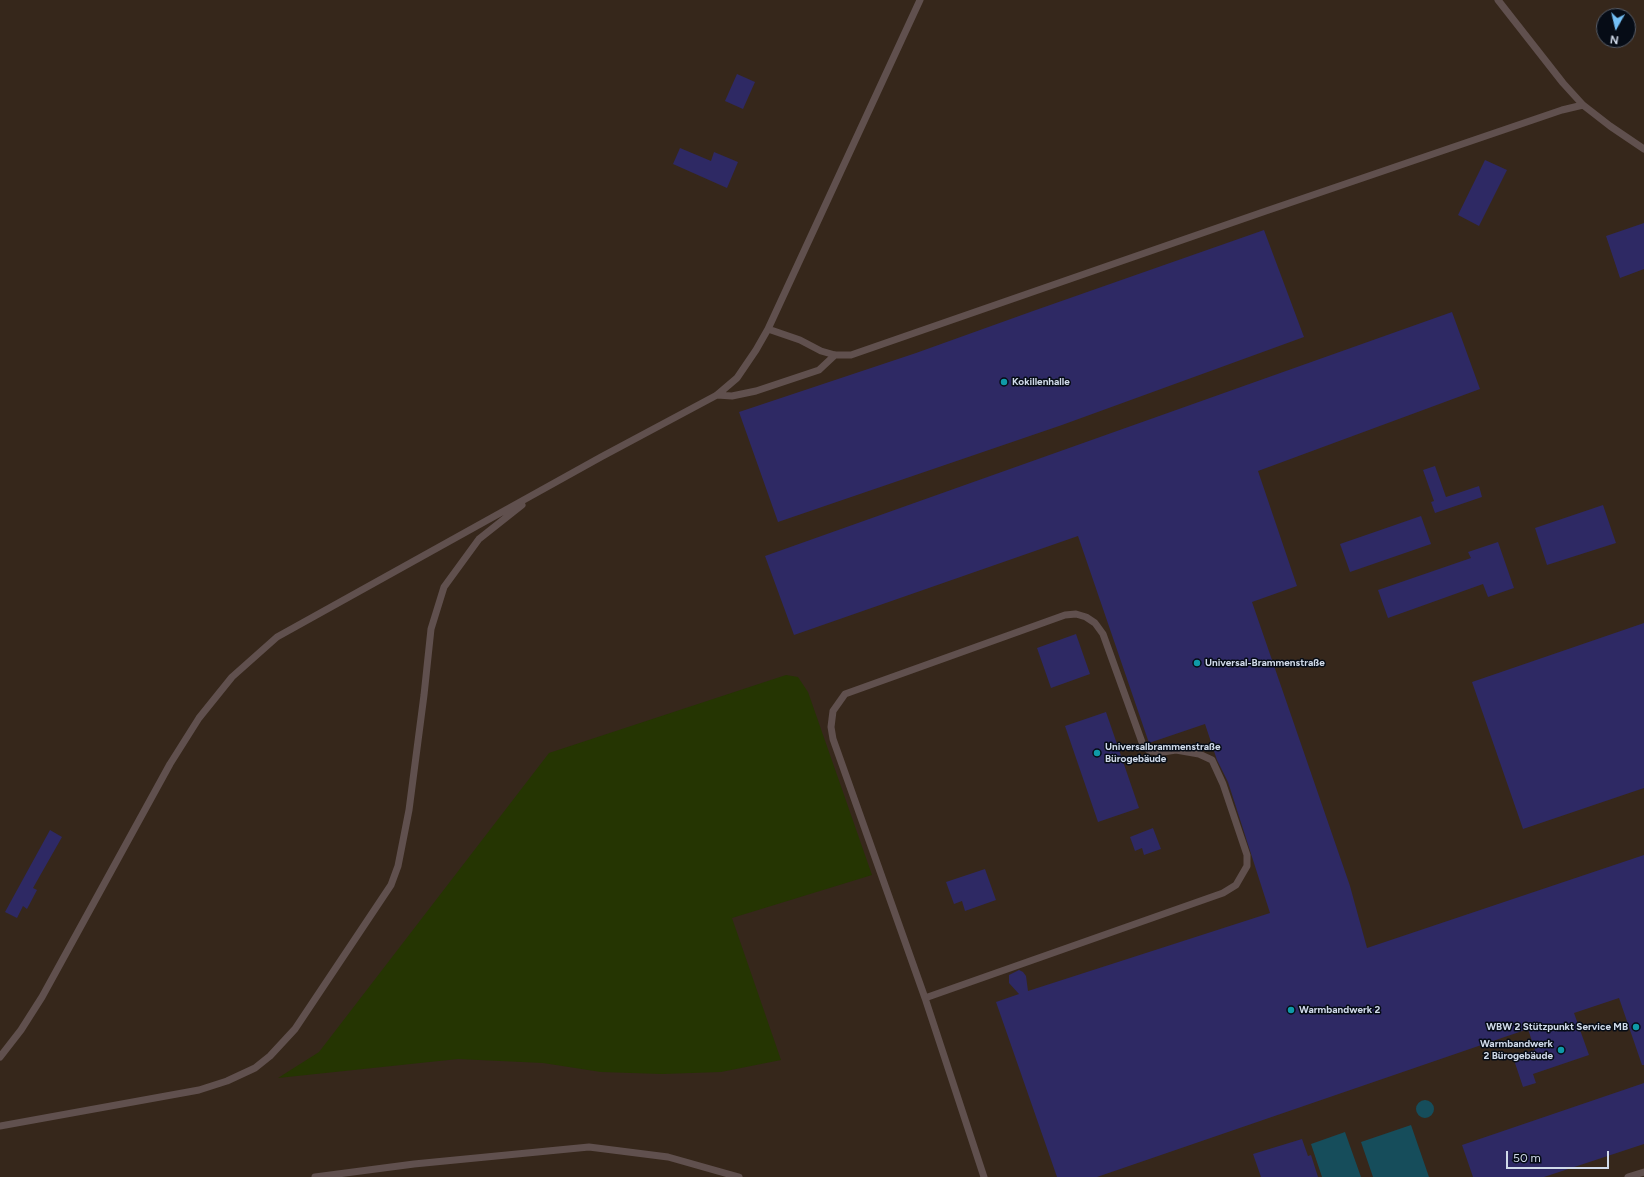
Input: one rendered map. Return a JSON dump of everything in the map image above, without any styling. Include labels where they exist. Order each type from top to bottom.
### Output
[{"type":"lane","points":[[0,1056],[21,1030],[42,996],[170,764],[199,718],[232,677],[277,637],[717,395],[737,378],[768,329],[920,0]]},
{"type":"lane","points":[[1498,0],[1563,83],[1583,106],[1644,149]]},
{"type":"lane","points":[[768,329],[835,355],[851,355],[1192,236],[1562,110],[1583,106]]},
{"type":"lane","points":[[717,395],[732,396],[756,391],[819,370],[835,355]]},
{"type":"lane","points":[[0,1126],[199,1090],[227,1081],[255,1068],[270,1056],[295,1029],[391,885],[398,866],[409,810],[424,695],[430,629],[444,587],[479,539],[539,492]]},
{"type":"lane","points":[[925,998],[1223,893],[1236,885],[1248,866],[1247,855],[1212,760],[1199,754],[1176,750],[1162,752],[1150,751],[1143,745],[1103,634],[1095,623],[1086,617],[1076,614],[1065,615],[845,694],[833,711],[831,727],[833,739],[925,998],[984,1177]]},
{"type":"lane","points":[[315,1177],[414,1164],[589,1147],[668,1157],[739,1177]]},
{"type":"lane","points":[[1628,1177],[1644,1172]]},
{"type":"shaded area","points":[[0,0],[1644,0],[1644,1177],[0,1177]]},
{"type":"green space","points":[[786,675],[798,677],[808,692],[872,875],[732,918],[781,1060],[721,1072],[662,1074],[601,1072],[543,1063],[458,1059],[278,1078],[319,1052],[549,753]]},
{"type":"water","points":[[1425,1100],[1431,1103],[1434,1109],[1431,1115],[1425,1118],[1419,1115],[1416,1109],[1419,1103]]},
{"type":"water","points":[[1411,1125],[1429,1177],[1373,1177],[1361,1142]]},
{"type":"water","points":[[1345,1132],[1361,1177],[1322,1177],[1311,1144]]},
{"type":"building","points":[[737,74],[755,82],[743,109],[725,101]]},
{"type":"building","points":[[680,148],[711,161],[714,152],[738,162],[727,188],[673,164]]},
{"type":"building","points":[[1485,160],[1507,170],[1479,226],[1458,215]]},
{"type":"building","points":[[1644,223],[1644,269],[1620,278],[1606,236]]},
{"type":"building","name":"Kokillenhalle","points":[[1264,230],[1304,337],[1062,425],[778,522],[739,412],[916,353]]},
{"type":"building","points":[[1452,312],[1480,389],[1258,471],[1297,586],[1252,602],[1350,886],[1367,948],[1644,855],[1644,1065],[1642,1065],[1619,998],[1574,1013],[1589,1055],[1533,1074],[1536,1083],[1523,1087],[1513,1057],[1535,1050],[1528,1029],[1097,1177],[1057,1177],[996,1002],[1019,994],[1009,983],[1009,975],[1019,970],[1023,972],[1026,976],[1028,991],[1270,913],[1228,782],[1217,760],[1205,724],[1149,743],[1078,536],[794,635],[765,556]]},
{"type":"building","points":[[1435,466],[1446,497],[1479,486],[1482,497],[1435,513],[1431,502],[1434,501],[1423,470]]},
{"type":"building","points":[[1603,505],[1616,543],[1547,565],[1535,528]]},
{"type":"building","points":[[1421,516],[1431,544],[1350,572],[1340,544]]},
{"type":"building","points":[[1498,542],[1514,588],[1488,597],[1483,584],[1388,618],[1378,590],[1471,558],[1468,552]]},
{"type":"building","points":[[1644,623],[1644,788],[1523,829],[1472,682]]},
{"type":"building","points":[[1076,634],[1090,674],[1051,688],[1037,648]]},
{"type":"building","name":"Universalbrammenstraße Bürogebäude","points":[[1106,712],[1139,808],[1098,822],[1065,726]]},
{"type":"building","points":[[1153,828],[1161,849],[1144,855],[1142,848],[1135,851],[1130,837]]},
{"type":"building","points":[[50,830],[62,837],[33,888],[37,890],[27,909],[23,906],[17,918],[5,912]]},
{"type":"building","points":[[985,869],[996,900],[965,911],[962,901],[954,904],[946,882]]},
{"type":"building","points":[[1644,1083],[1644,1144],[1544,1177],[1473,1177],[1462,1145]]},
{"type":"building","points":[[1302,1139],[1308,1156],[1311,1155],[1318,1177],[1261,1177],[1253,1154]]},
{"type":"place","name":"Kokillenhalle","points":[[1004,382]]},
{"type":"place","name":"Universal-Brammenstraße","points":[[1197,663]]},
{"type":"place","name":"Universalbrammenstraße Bürogebäude","points":[[1097,753]]},
{"type":"place","name":"Warmbandwerk 2","points":[[1291,1010]]},
{"type":"place","name":"WBW 2 Stützpunkt Service MB","points":[[1636,1027]]},
{"type":"place","name":"Warmbandwerk 2 Bürogebäude","points":[[1561,1050]]}]
